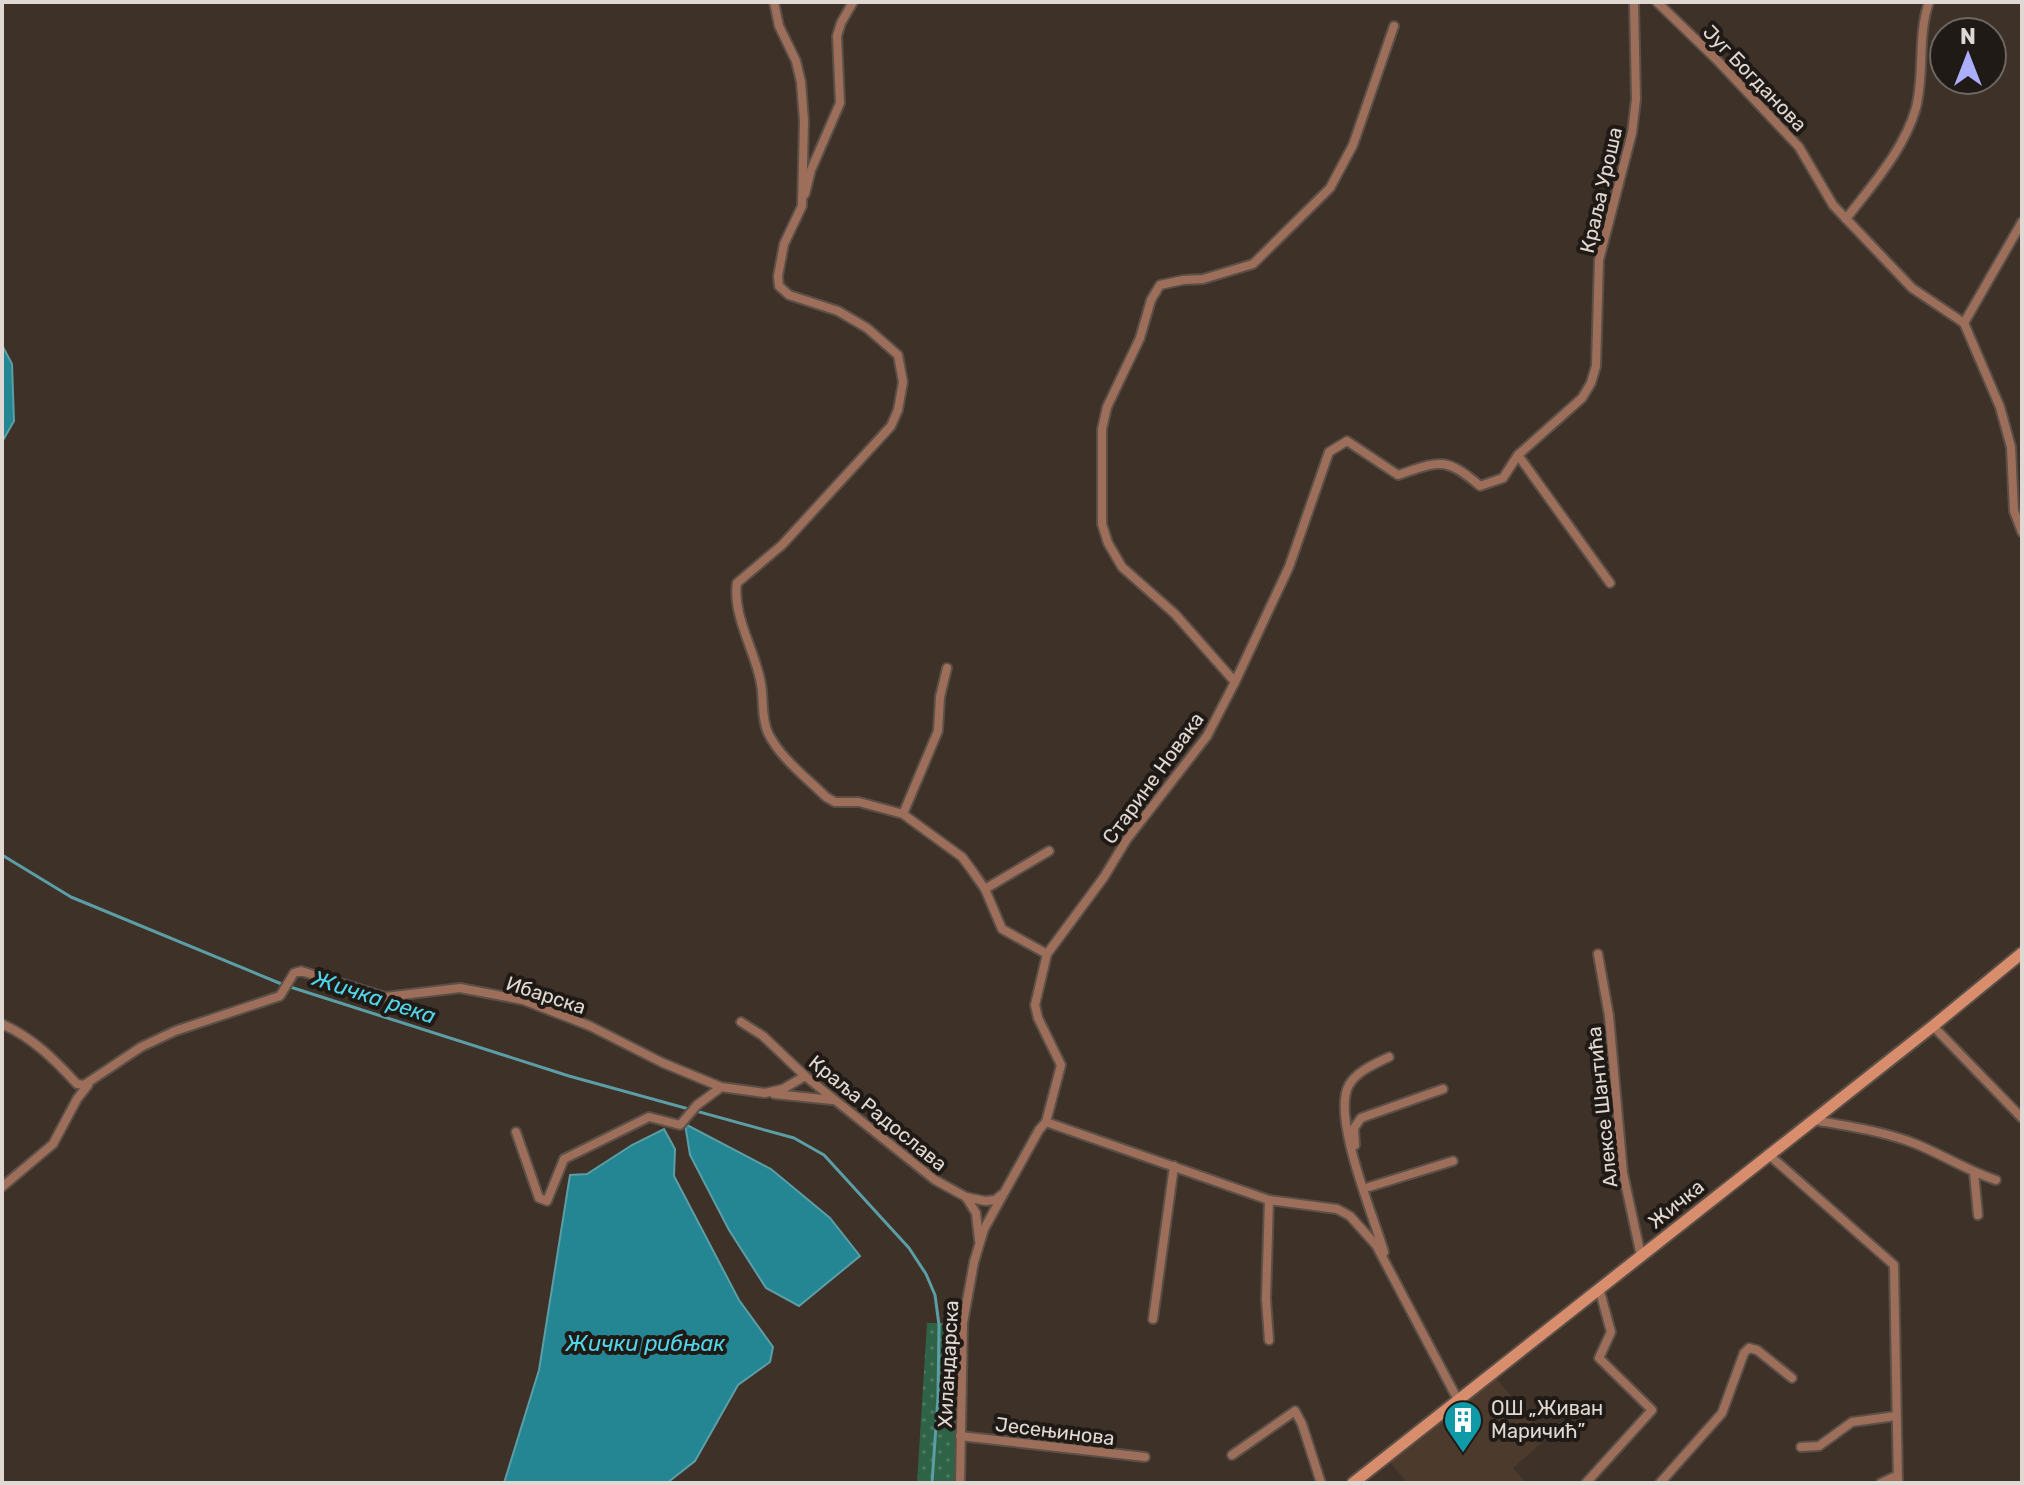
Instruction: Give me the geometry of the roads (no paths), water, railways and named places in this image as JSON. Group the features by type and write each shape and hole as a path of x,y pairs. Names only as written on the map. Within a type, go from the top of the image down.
{"main road":[{"name":"Жичка","path":"1353,1483 2022,953"}],"street":[{"path":"774,2 779,26 796,61 801,82 804,121 802,206"},
{"path":"853,2 837,36 840,103 811,170 802,206 784,244 779,286 789,295 838,311 867,328 898,355 903,382 898,410 891,426 782,545 737,583 737,604 761,685 763,717 768,732 790,763 835,802 859,802 903,814 962,857 985,889 1002,929 1047,954"},
{"name":"Краља Уроша","path":"1235,682 1289,567 1329,452 1347,441 1398,475 1436,462 1458,467 1480,486 1503,478 1518,455 1582,398 1591,383 1596,366 1599,260 1632,133 1636,99 1634,2"},
{"name":"Југ Богданова","path":"1657,2 1799,147 1833,205 1846,219 1912,288 1964,323"},
{"path":"1846,219 1897,150 1916,107 1921,23 1929,2"},
{"path":"1235,682 1175,614 1122,567 1108,543 1102,524 1102,429 1107,407 1140,338 1151,300 1160,285 1203,279 1248,267 1330,188 1353,145 1394,26"},
{"path":"2022,222 1964,323 2000,407 2011,447 2014,511 2022,532"},
{"path":"2011,447 2022,444"},
{"path":"1518,455 1610,583"},
{"path":"903,814 938,731 940,697 947,668"},
{"name":"Старине Новака","path":"1046,1122 1061,1065 1038,1018 1035,1005 1047,954 1104,877 1127,839 1207,736 1235,682"},
{"path":"985,889 1049,851"},
{"name":"Алексе Шантића","path":"1598,954 1609,1016 1623,1173 1641,1256"},
{"name":"Ибарска","path":"92,1082 111,1065 141,1047 208,1018 275,999 297,971 385,997 460,988 523,1000 590,1026 663,1063 721,1087 833,1100"},
{"name":"Краља Радослава","path":"741,1022 763,1036 833,1100 935,1180 966,1197"},
{"path":"2,1024 25,1035 43,1049 77,1084 92,1082"},
{"path":"1933,1026 2022,1118"},
{"path":"1389,1057 1351,1081 1345,1101 1345,1122 1354,1163 1389,1269"},
{"path":"765,1093 783,1089 805,1076"},
{"path":"2,1187 53,1144 77,1099 92,1082"},
{"path":"516,1132 539,1198 547,1201 562,1164 569,1156 582,1153 643,1119 655,1118 680,1125 697,1105 721,1087"},
{"path":"1375,1221 1378,1213 1353,1136 1357,1123 1361,1118 1443,1089"},
{"path":"1813,1120 1856,1127 1913,1143 1950,1158 1974,1173 1996,1180"},
{"path":"1046,1122 1269,1200 1337,1209 1350,1216 1376,1245 1458,1400"},
{"name":"Хиландарска","path":"960,1483 963,1323 979,1245 984,1229 1046,1122"},
{"path":"1768,1154 1894,1265 1897,1480 1881,1483"},
{"path":"1369,1187 1453,1161"},
{"path":"1153,1319 1174,1166"},
{"path":"1974,1173 1978,1215"},
{"path":"966,1197 995,1200 1005,1192"},
{"path":"966,1197 976,1213 979,1245"},
{"path":"1269,1200 1266,1299 1269,1340"},
{"path":"1586,1483 1652,1410 1599,1358 1611,1332 1599,1288"},
{"path":"1660,1483 1722,1413 1744,1353 1749,1348 1757,1350 1792,1378"},
{"path":"1232,1455 1295,1411 1321,1483"},
{"path":"1801,1447 1819,1446 1852,1422 1896,1416"},
{"name":"Јесењинова","path":"960,1436 1145,1457"}],"water":[{"path":"2,345 12,364 14,421 2,442"},
{"name":"Жички рибњак","path":"685,1124 771,1169 830,1218 860,1256 799,1306 766,1288 729,1230 690,1155"},
{"name":"Жички рибњак","path":"664,1129 675,1149 674,1176 739,1300 773,1347 770,1362 738,1385 695,1461 667,1483 504,1483 539,1370 570,1175 587,1174"}],"waterway":[{"name":"Жичка река","path":"2,855 71,897 284,985 569,1076 794,1138 824,1155 909,1248 935,1295 939,1325 938,1397 932,1483"}],"place":[{"name":"ОШ „Живан Маричић”","path":"1463,1454"}]}
